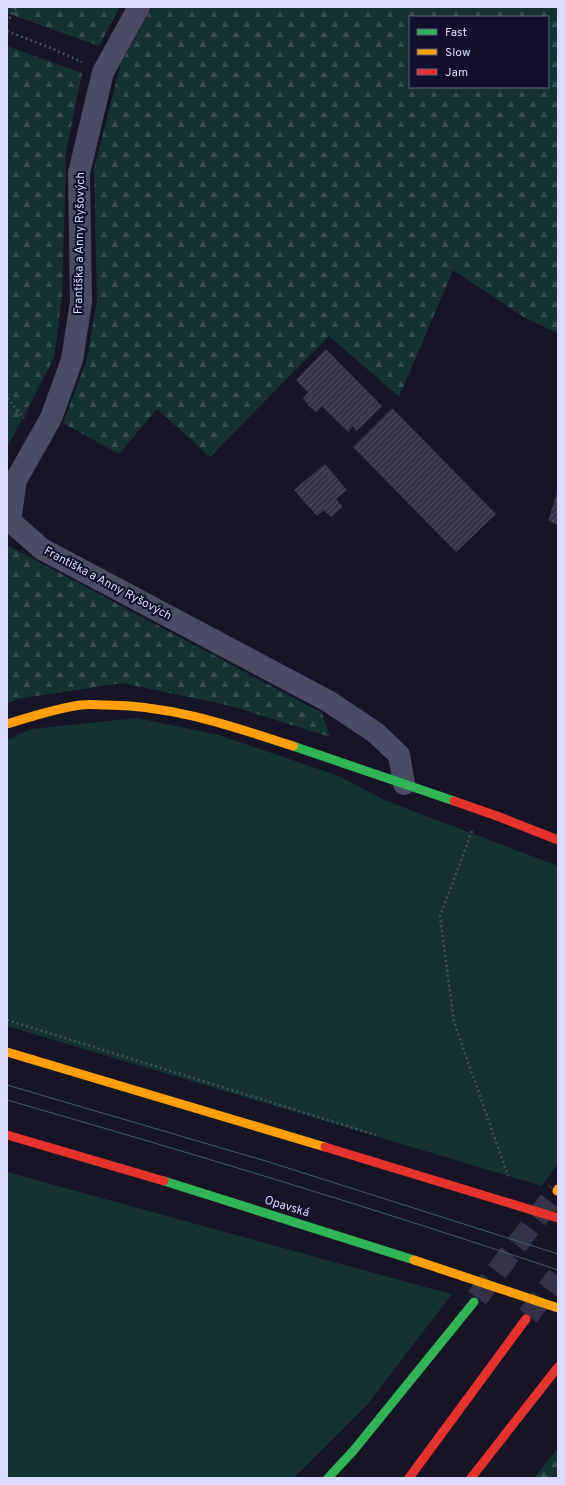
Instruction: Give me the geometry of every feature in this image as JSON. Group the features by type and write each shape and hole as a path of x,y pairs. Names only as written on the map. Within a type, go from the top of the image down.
{"main road":[{"path":"7,724 40,714 81,705 131,705 155,708 223,723 480,810 558,840"},
{"path":"7,1052 473,1191 558,1218"},
{"name":"Opavská","path":"7,1135 231,1201 444,1269 558,1308"},
{"path":"328,1478 354,1450 474,1302"},
{"path":"409,1478 526,1319"},
{"path":"471,1478 558,1367"}],"street":[{"name":"Františka a Anny Ryšových","path":"138,7 103,72 79,173 81,302 72,360 51,418 16,480 10,521 42,549 328,701 376,733 399,755 404,784"}],"path":[{"path":"7,23 16,7"},
{"path":"7,30 103,72"},
{"path":"7,393 8,399 40,438"},
{"path":"480,810 440,916 454,1022 508,1176 501,1174"},
{"path":"7,1020 379,1136"}],"green space":[{"path":"7,7 120,7 99,46 7,13"},
{"path":"152,7 558,7 558,333 527,319 453,270 399,397 329,336 210,457 157,409 119,454 63,423 87,359 97,300 94,169 121,63"},
{"path":"7,46 82,73 66,152 62,296 54,358 7,448"},
{"path":"7,545 322,713 330,737 231,706 122,683 17,699 7,704"},
{"path":"137,718 219,735 339,776 384,800 558,866 558,1163 542,1186 7,1026 7,740 31,729"},
{"path":"7,1172 452,1294 367,1405 294,1478 7,1478"},
{"path":"558,1448 558,1478 534,1478"}],"building":[{"path":"326,349 382,406 356,431 353,426 348,432 322,406 316,412 307,405 308,404 303,399 308,392 296,380"},
{"path":"392,408 496,514 456,552 353,447"},
{"path":"325,464 347,490 336,499 343,507 331,517 324,510 317,516 294,490"},
{"path":"558,490 558,525 548,521"}],"tunnel":[{"path":"477,1298 557,1191"},
{"path":"528,1316 558,1276"}],"tram line":[{"path":"7,1085 269,1162 558,1254"},
{"path":"7,1100 284,1182 558,1270"}],"traffic: fast":[{"path":"293,746 454,801"},
{"path":"164,1181 414,1260"},
{"path":"328,1478 354,1450 474,1302"}],"traffic: slow":[{"path":"7,724 53,710 72,706 130,706 201,718 293,746"},
{"path":"7,1052 325,1147"},
{"path":"414,1260 558,1308"}],"traffic: jam":[{"path":"454,801 558,840"},
{"path":"7,1135 164,1181"},
{"path":"325,1147 558,1218"},
{"path":"409,1478 526,1319"},
{"path":"471,1478 558,1367"}]}
